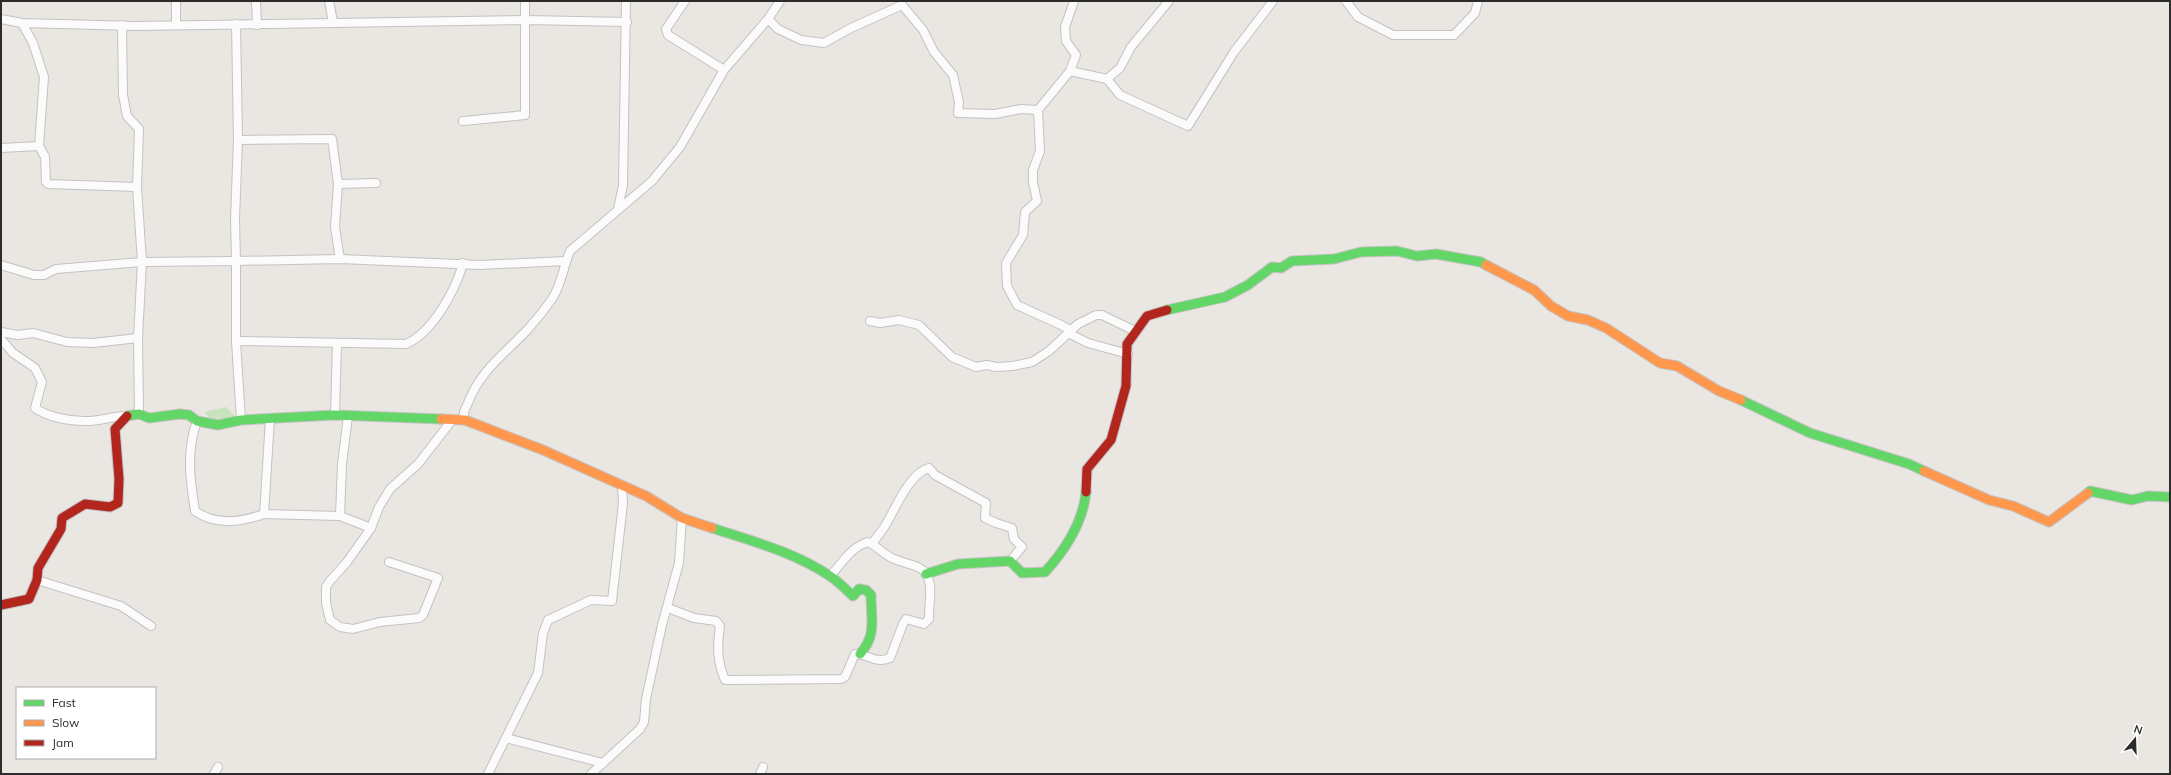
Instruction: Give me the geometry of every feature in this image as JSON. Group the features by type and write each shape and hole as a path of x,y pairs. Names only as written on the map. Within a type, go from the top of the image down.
{"street":[{"path":"176,1 176,24"},
{"path":"256,1 257,24"},
{"path":"329,1 332,22"},
{"path":"463,122 525,115 525,1"},
{"path":"618,210 623,185 625,120 624,85 627,22 626,1"},
{"path":"685,1 666,29 668,35 724,70"},
{"path":"465,420 464,412 473,389 484,372 529,328 552,299 560,286 570,251 652,181 680,147 724,70 768,19 780,1"},
{"path":"1074,1 1065,27 1066,41 1076,55 1070,71 1038,110 1040,151 1033,170 1033,182 1037,201 1025,212 1023,236 1006,262 1007,286 1017,305 1070,330 1072,335 1088,343 1128,354"},
{"path":"1107,79 1120,68 1131,46 1169,1"},
{"path":"1070,71 1107,79 1120,95 1188,126 1234,52 1274,1"},
{"path":"1346,1 1358,17 1394,35 1433,36 1454,35 1475,13 1478,1"},
{"path":"768,19 778,29 801,40 824,43 851,28 902,5 923,30 934,52 953,75 958,102 958,112 995,114 1020,110 1038,110"},
{"path":"1,19 22,23 122,25 332,22 385,24 526,20 627,22"},
{"path":"22,23 33,43 44,77 39,146 45,157 46,182 48,184 137,187"},
{"path":"236,24 238,140 235,219 236,341 241,420"},
{"path":"122,25 122,95 127,116 139,128 137,187 142,262 138,338 139,414"},
{"path":"238,140 332,140 338,184 335,227 340,260"},
{"path":"1,148 39,146"},
{"path":"338,184 376,183"},
{"path":"1010,561 1022,573 1045,572 1061,557 1071,539 1084,508 1088,488 1087,469 1111,440 1120,412 1126,386 1128,344 1135,331 1147,316 1182,305 1225,298 1248,285 1272,267 1281,268 1292,261 1334,259 1361,252 1397,251 1417,256 1436,254 1481,262 1534,290 1551,306 1568,316 1588,320 1606,328 1660,364 1677,366 1719,391 1765,410 1810,433 1909,464 1989,500 2013,506 2049,522 2090,491 2132,500 2148,496 2170,497"},
{"path":"1,266 34,275 44,275 56,269 142,262 340,260 463,263 480,265 566,261"},
{"path":"236,341 406,344 415,341 426,329 451,294 458,282 463,263"},
{"path":"870,321 880,323 899,320 919,326 952,357 976,367 987,365 996,367 1013,366 1032,362 1049,351 1070,330 1089,318 1102,315 1135,331"},
{"path":"1,332 18,336 33,333 73,342 93,343 138,338"},
{"path":"1,339 13,353 35,368 42,382 35,408 50,415 85,422 113,416 139,414 149,418 180,414 189,416 197,421 218,425 241,420 335,415 465,420 543,450 622,487 646,496 682,518 762,544 799,559 830,576 853,596 859,589 866,590 871,595 872,636 860,654"},
{"path":"335,415 337,343"},
{"path":"1,606 29,599 37,580 38,568 62,529 62,518 85,504 110,507 118,503 119,479 115,429 125,416"},
{"path":"340,516 342,464 348,416"},
{"path":"264,514 270,419"},
{"path":"389,562 438,578 427,609 423,615 418,618 380,622 353,629 340,627 330,620 326,603 326,587 347,562 370,528 378,507 390,489 418,464 453,419"},
{"path":"197,421 193,433 189,474 195,511 214,520 238,522 264,514 340,516 370,528"},
{"path":"872,544 885,526 898,499 922,470 929,468 935,475 986,503 985,518 996,524 1012,528 1014,538 1022,547 1010,561 1000,563 978,562 942,566 926,574"},
{"path":"488,774 538,673 543,632 548,620 591,600 610,602 612,600 623,502 622,487"},
{"path":"590,774 640,729 644,722 646,700 662,624 668,608 679,563 682,518"},
{"path":"668,608 694,618 716,621 720,626 717,645 718,664 725,680 841,679 845,677 855,654 860,654 874,660 890,658 906,619 924,624 928,619 930,591 926,574 919,568 888,556 868,542 855,548 847,554 830,576"},
{"path":"37,580 121,606 151,626"},
{"path":"34,590 58,586"},
{"path":"506,738 603,763"}],"green space":[{"path":"226,407 234,415 229,421 213,422 205,413 207,411"}],"traffic: fast":[{"path":"1167,310 1225,297 1248,285 1272,267 1281,268 1292,261 1334,259 1361,252 1397,251 1417,256 1436,254 1481,262 1486,265"},
{"path":"1741,400 1810,433 1909,464 1924,471"},
{"path":"127,416 139,414 149,418 180,414 189,415 197,421 218,425 241,420 335,415 441,419"},
{"path":"2088,493 2090,491 2132,500 2148,496 2170,497"},
{"path":"926,574 958,564 1010,561 1022,573 1045,572 1060,554 1072,535 1081,514 1086,492"},
{"path":"712,528 772,548 802,560 833,578 853,596 859,589 866,590 871,595 872,626 869,640 860,654"}],"traffic: slow":[{"path":"1486,265 1534,290 1551,306 1568,316 1588,320 1606,328 1660,363 1677,366 1719,391 1741,400"},
{"path":"441,419 465,420 543,450 646,496 682,518 712,528"},
{"path":"1924,471 1989,500 2013,506 2049,522 2088,493"}],"traffic: jam":[{"path":"1086,492 1087,469 1111,440 1126,386 1127,344 1147,316 1167,310"},
{"path":"1,605 29,599 37,580 38,568 61,529 62,518 85,504 110,507 118,503 119,479 115,429 127,416"}]}
